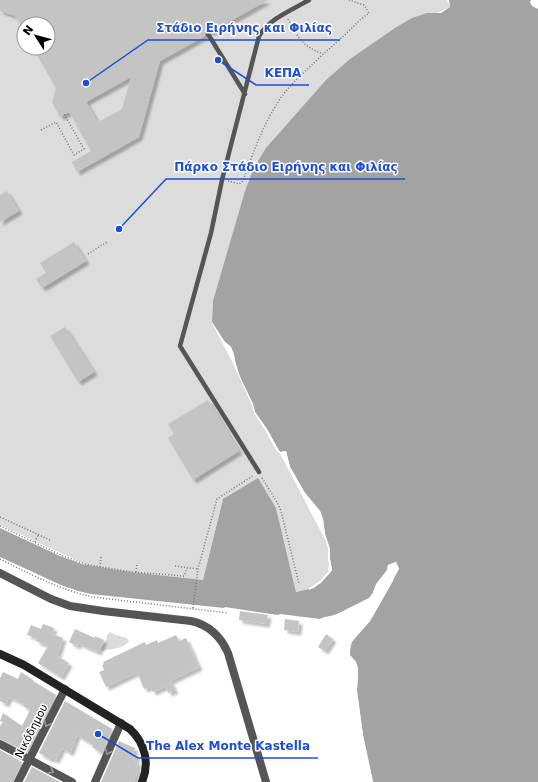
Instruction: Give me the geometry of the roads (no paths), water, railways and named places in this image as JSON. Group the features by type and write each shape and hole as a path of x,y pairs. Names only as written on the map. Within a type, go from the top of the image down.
{"main road":[{"path":"0,654 24,665 121,723 135,733 144,749 146,765 142,782"}],"street":[{"path":"0,573 51,599 70,606 103,611 192,620 203,625 214,633 223,643 228,653 266,782"},
{"name":"Νικόδημου","path":"18,782 65,689"},
{"path":"95,782 121,723"},
{"path":"0,744 72,782"}],"lane":[{"path":"259,472 180,346 211,233 222,180 259,36 271,22 309,0"},
{"path":"208,34 245,94"}],"place":[{"name":"ΚΕΠΑ","path":"218,60"},
{"name":"Στάδιο Ειρήνης και Φιλίας","path":"86,83"},
{"name":"Πάρκο Στάδιο Ειρήνης και Φιλίας","path":"119,229"},
{"name":"The Alex Monte Kastella","path":"98,734"}]}
